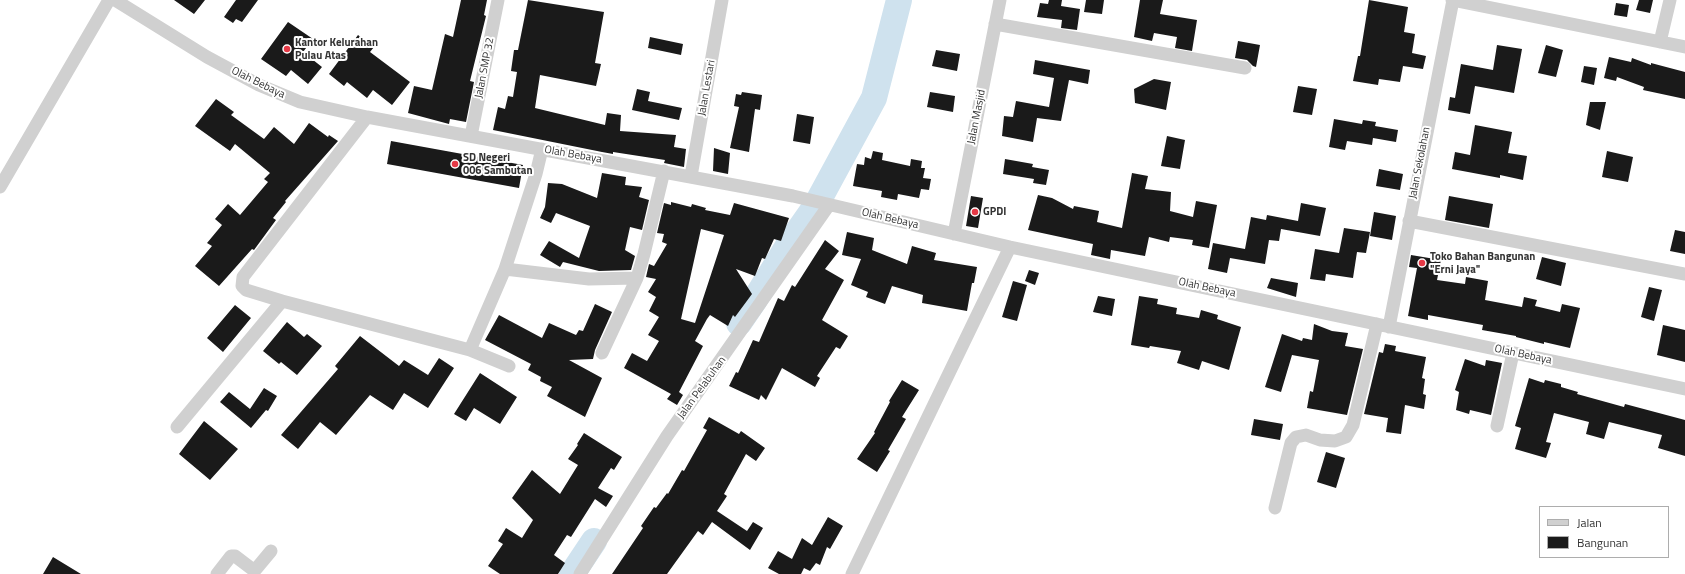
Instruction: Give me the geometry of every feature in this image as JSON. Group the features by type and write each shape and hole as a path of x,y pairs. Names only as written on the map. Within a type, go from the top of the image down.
{"street":[{"path":"0,187 109,0"},
{"name":"Olah Bebaya","path":"115,0 207,57 273,92 300,102 367,117 793,196 1010,247 1685,390"},
{"name":"Jalan SMP 32","path":"471,136 498,0"},
{"name":"Jalan Lestari","path":"691,176 722,0"},
{"name":"Jalan Masjid","path":"954,234 1000,0"},
{"path":"1453,0 1685,47"},
{"name":"Jalan Sekolahan","path":"1275,508 1291,443 1296,437 1306,435 1320,440 1335,442 1346,437 1354,425 1383,325 1409,221 1453,0"},
{"path":"1660,42 1670,0"},
{"path":"995,24 1245,68"},
{"path":"367,117 243,277 242,286 246,290 282,301 470,350 509,366"},
{"path":"470,350 505,269 542,149"},
{"path":"602,353 637,278 664,171"},
{"name":"Jalan Pelabuhan","path":"580,574 667,436 825,204"},
{"path":"1409,221 1685,274"},
{"path":"852,574 1010,247"},
{"path":"505,269 589,279 637,278"},
{"path":"177,426 282,301"},
{"path":"1497,426 1513,353"},
{"path":"217,574 231,556 236,556 252,569 256,569 271,551"}],"building":[{"path":"174,0 205,0 194,14"},
{"path":"236,0 258,0 242,22 236,19 233,23 224,17"},
{"path":"461,0 487,0 484,15 486,16 470,81 474,82 466,122 450,119 449,124 408,113 414,86 432,90 445,34 453,37"},
{"path":"528,0 604,12 595,63 601,64 596,86 540,75 535,108 605,125 607,113 621,115 620,131 676,135 674,147 686,149 684,167 664,163 665,160 613,152 613,154 493,130 498,107 505,109 508,96 513,97 517,72 511,71 514,50 518,50"},
{"path":"1049,0 1062,0 1061,6 1080,9 1077,30 1061,28 1062,20 1037,17 1040,3 1048,4"},
{"path":"1086,0 1104,0 1102,14 1084,12"},
{"path":"1140,0 1163,0 1160,14 1197,20 1192,51 1175,48 1177,37 1154,33 1152,41 1134,37"},
{"path":"1369,0 1408,7 1404,32 1415,34 1412,53 1426,56 1423,69 1403,66 1400,82 1379,79 1378,85 1353,81 1358,56 1360,56"},
{"path":"1639,0 1653,0 1650,13 1636,10"},
{"path":"1616,3 1629,5 1627,17 1614,15"},
{"name":"Kantor Kelurahan Pulau Atas","path":"288,22 313,39 303,52 322,67 308,84 291,70 286,76 261,59"},
{"path":"358,35 374,47 370,52 410,82 392,105 373,90 367,98 347,82 344,86 329,74"},
{"path":"650,37 683,44 681,55 648,48"},
{"path":"1238,41 1260,45 1256,67 1247,60 1235,58"},
{"path":"1497,45 1522,49 1514,93 1475,86 1470,114 1448,110 1450,97 1455,98 1461,64 1493,70"},
{"path":"1546,45 1563,50 1556,77 1538,73"},
{"path":"936,50 960,54 957,71 932,66"},
{"path":"1609,57 1631,62 1632,58 1651,65 1651,63 1685,72 1685,99 1643,90 1644,87 1617,77 1616,81 1604,78"},
{"path":"1035,60 1090,70 1088,84 1069,80 1061,121 1037,118 1033,142 1002,136 1004,116 1013,117 1016,101 1049,107 1054,78 1033,74"},
{"path":"1584,66 1597,68 1594,85 1581,82"},
{"path":"1154,79 1171,82 1166,110 1135,103 1134,89"},
{"path":"1298,86 1317,89 1312,115 1293,112"},
{"path":"637,89 650,92 648,101 682,108 679,120 632,110"},
{"path":"742,92 762,95 760,110 755,109 749,152 730,148 739,107 734,106 736,94 741,95"},
{"path":"930,92 955,96 953,112 927,107"},
{"path":"216,99 234,112 231,115 264,139 274,127 294,144 309,123 328,137 329,135 338,141 285,201 286,202 273,218 276,220 254,250 252,249 219,286 195,266 212,246 207,243 222,225 215,219 228,204 240,215 268,182 264,179 270,173 235,144 230,151 195,126"},
{"path":"1590,102 1606,102 1600,130 1586,125"},
{"path":"797,114 814,117 810,144 793,141"},
{"path":"1334,119 1362,124 1363,120 1376,122 1375,126 1398,130 1396,142 1373,138 1372,145 1347,141 1345,150 1329,147"},
{"path":"1475,125 1512,132 1508,153 1527,156 1523,180 1500,175 1500,178 1452,169 1455,152 1470,155"},
{"path":"1167,136 1185,140 1180,169 1161,166"},
{"name":"SD Negeri 006 Sambutan","path":"391,141 523,165 519,188 387,164"},
{"path":"714,148 730,153 728,174 713,171"},
{"path":"873,151 883,153 882,160 910,166 911,159 922,161 921,168 925,168 923,178 931,179 929,190 921,189 919,198 898,194 897,200 881,197 882,191 853,186 857,164 864,165 865,157 871,159"},
{"path":"1607,151 1633,157 1628,182 1602,177"},
{"path":"1005,159 1033,164 1032,167 1049,170 1046,185 1033,183 1034,179 1003,174"},
{"path":"1379,169 1403,174 1400,190 1376,186"},
{"path":"602,173 626,177 625,185 642,187 639,197 649,200 642,230 630,227 625,250 635,256 631,270 599,271 563,262 560,267 540,255 549,241 579,258 590,226 556,213 551,223 540,218 545,207 548,183 562,184 597,198"},
{"path":"1132,173 1148,176 1145,189 1171,192 1170,211 1193,217 1196,201 1217,205 1209,248 1192,245 1193,240 1170,237 1169,242 1149,237 1145,256 1111,250 1110,259 1091,255 1093,244 1028,230 1038,195 1052,198 1073,209 1074,206 1099,211 1097,222 1122,228"},
{"name":"GPDI","path":"971,196 983,198 978,228 966,226"},
{"path":"1449,196 1493,204 1489,228 1445,220"},
{"path":"671,202 691,207 692,204 706,208 705,210 730,215 734,203 789,218 781,241 774,239 765,259 762,258 755,276 736,269 752,294 735,317 733,315 728,326 710,315 707,319 695,341 703,346 679,392 683,395 677,405 667,399 671,394 624,368 632,353 647,361 659,341 648,335 659,317 649,311 656,297 648,292 656,279 646,277 649,264 654,266 667,244 662,242 664,234 657,233 664,203 671,205","holes":["701,229 724,235 695,323 681,319"]},
{"path":"1301,203 1326,208 1320,236 1281,229 1279,241 1269,240 1265,264 1230,258 1227,273 1208,269 1213,243 1245,249 1251,217 1266,220 1267,215 1298,221"},
{"path":"1374,212 1396,216 1392,240 1370,236"},
{"path":"1344,228 1370,232 1366,253 1357,252 1353,278 1326,274 1325,281 1310,279 1315,249 1339,253"},
{"path":"1675,230 1685,232 1685,254 1670,251"},
{"path":"847,232 874,238 872,250 907,264 912,246 936,253 934,260 977,267 974,283 972,283 967,311 922,303 923,295 892,286 885,304 866,297 868,292 851,285 861,259 842,255"},
{"path":"825,240 839,251 825,269 844,280 822,320 848,336 840,349 836,347 817,376 820,378 815,387 782,368 766,400 761,395 759,400 729,386 736,372 738,373 753,340 759,342 778,298 784,301 792,285 795,287"},
{"path":"1411,255 1441,260 1437,280 1465,284 1466,277 1488,281 1485,300 1522,307 1524,297 1537,300 1535,306 1560,312 1562,304 1580,308 1570,348 1544,342 1544,344 1516,336 1482,330 1483,325 1428,315 1428,320 1408,316 1417,268 1409,267"},
{"path":"1542,257 1566,263 1561,286 1536,279"},
{"path":"1029,270 1039,273 1035,285 1025,281"},
{"path":"1271,278 1298,283 1296,297 1267,288"},
{"path":"1013,281 1027,285 1017,321 1002,317"},
{"path":"1649,287 1662,290 1654,321 1641,317"},
{"path":"1098,296 1115,299 1112,316 1093,312"},
{"path":"1139,296 1158,299 1157,304 1177,308 1176,314 1199,318 1201,310 1218,315 1217,319 1241,327 1229,370 1202,361 1199,370 1177,363 1181,351 1150,346 1149,348 1131,345"},
{"path":"595,304 612,312 595,350 593,359 569,360 602,378 585,417 547,396 552,387 540,381 541,377 528,370 531,364 485,340 499,315 542,338 549,323 576,335 579,330 583,331"},
{"path":"235,305 251,318 223,352 207,338"},
{"path":"287,322 304,337 307,334 322,346 297,375 281,362 279,364 263,351"},
{"path":"1314,324 1332,331 1348,333 1345,346 1363,349 1347,415 1307,408 1310,391 1313,392 1319,360 1292,355 1281,392 1265,387 1282,334 1302,341 1303,338 1312,340"},
{"path":"1663,325 1685,330 1685,362 1657,355"},
{"path":"360,336 399,366 404,360 428,375 439,358 454,368 428,408 404,393 393,410 370,395 336,435 320,422 298,449 281,435 338,369 335,366"},
{"path":"1385,344 1396,346 1395,351 1426,357 1422,378 1425,379 1423,394 1426,395 1424,409 1405,405 1401,434 1386,432 1388,418 1364,414 1379,352 1383,353"},
{"path":"1465,359 1485,366 1486,360 1502,363 1491,415 1470,410 1469,414 1456,410 1459,392 1455,390"},
{"path":"480,373 517,397 500,424 474,408 466,421 454,414"},
{"path":"1529,378 1544,383 1545,380 1561,384 1561,387 1578,392 1577,394 1624,407 1625,404 1685,420 1685,456 1658,448 1662,435 1609,422 1604,439 1586,434 1589,422 1554,413 1546,442 1551,443 1546,458 1515,449 1521,428 1515,426"},
{"path":"902,380 919,390 902,417 906,419 888,450 890,451 877,472 857,459 875,433 874,432 890,402 889,401"},
{"path":"264,388 277,396 268,411 266,410 251,428 220,402 229,392 250,409"},
{"path":"709,417 739,434 741,431 765,448 756,461 746,454 724,494 727,496 717,511 747,531 753,522 763,528 750,550 712,522 703,535 698,531 667,574 612,574 643,528 641,526 654,507 656,508 667,493 668,494 682,470 684,471 707,430 703,428"},
{"path":"1254,419 1283,424 1280,440 1251,435"},
{"path":"204,421 238,449 210,480 179,454"},
{"path":"584,433 622,457 614,470 611,468 598,488 613,496 606,507 595,499 571,537 567,535 554,555 565,563 558,574 500,574 488,566 503,544 498,541 506,528 522,538 533,520 512,498 532,470 560,494 578,465 568,459"},
{"path":"1326,452 1345,458 1336,488 1317,482"},
{"path":"828,517 843,526 830,549 827,547 820,565 816,563 810,571 804,568 801,574 779,574 768,568 778,551 792,559 802,538 812,545"},
{"path":"53,557 81,574 43,574"}],"waterway":[{"path":"739,323 789,244 815,207 874,98 899,0"},
{"path":"572,574 594,541"}],"place":[{"name":"Kantor Kelurahan Pulau Atas","path":"287,49"},
{"name":"SD Negeri 006 Sambutan","path":"455,164"},
{"name":"GPDI","path":"975,212"},
{"name":"Toko Bahan Bangunan \"Erni Jaya\"","path":"1422,263"}]}
